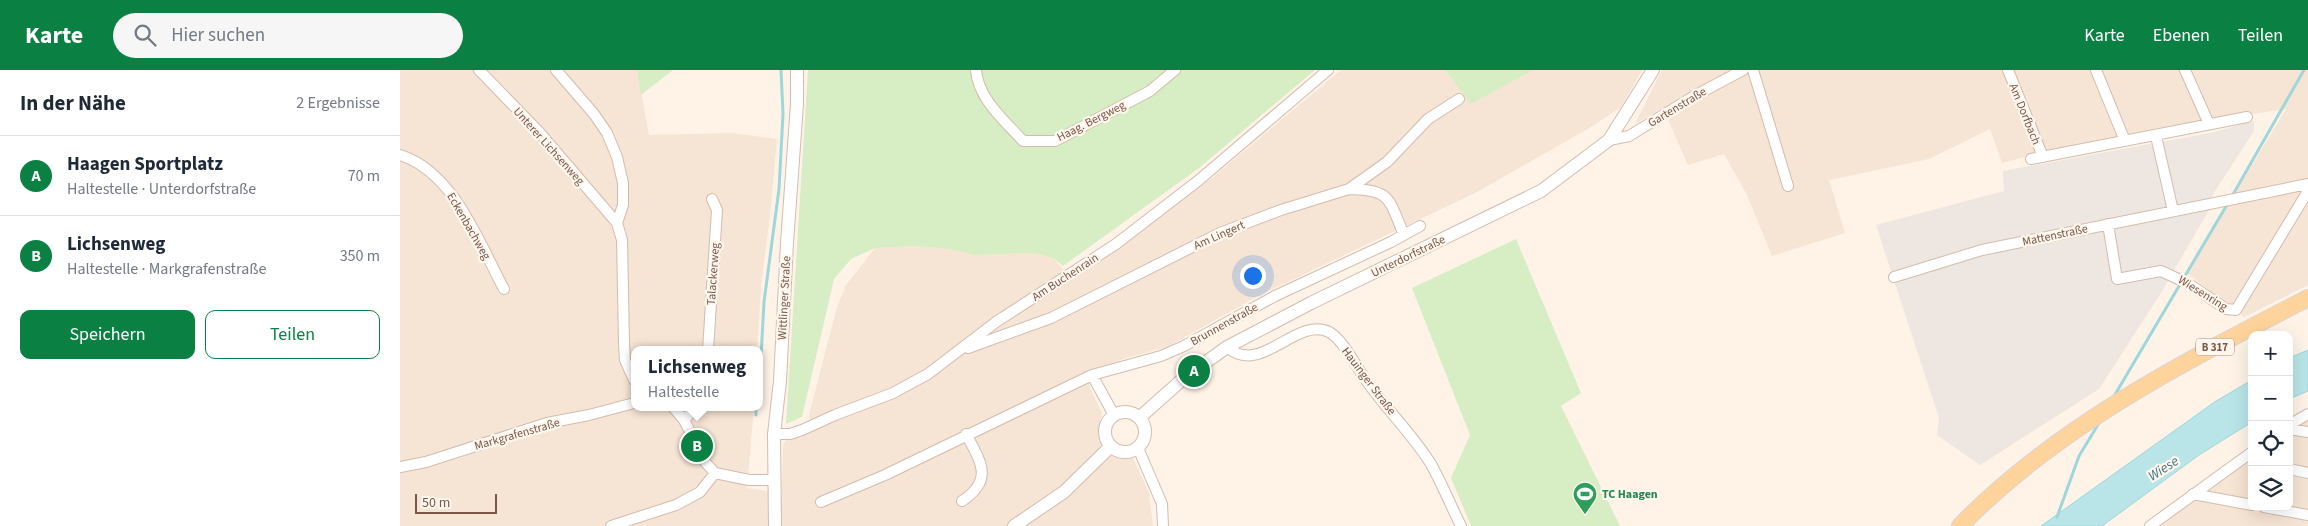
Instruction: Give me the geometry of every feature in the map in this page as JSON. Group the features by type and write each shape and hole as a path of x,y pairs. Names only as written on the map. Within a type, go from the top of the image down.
{"main road":[{"name":"B 317","path":"1960,526 2001,488 2050,448 2170,372 2308,298"}],"street":[{"name":"Unterer Lichsenweg","path":"479,70 540,134 617,223"},
{"path":"556,70 594,114 607,133 618,157 623,190 622,205 617,223 622,240 625,360 631,373"},
{"name":"Wittlinger Straße","path":"775,526 774,434 780,382 797,104 797,70"},
{"name":"Haag. Bergweg","path":"976,70 977,81 994,110 1024,141 1055,141 1150,90 1175,70"},
{"name":"Am Buchenrain","path":"774,434 790,434 802,430 834,415 892,393 928,374 963,350 996,322 1116,244 1199,180 1328,70"},
{"name":"Unterdorfstraße","path":"1140,418 1184,378 1227,347 1311,303 1516,205 1566,174 1609,140 1653,70"},
{"name":"Gartenstraße","path":"1609,140 1629,136 1696,94 1743,70"},
{"path":"1753,70 1788,186"},
{"name":"Am Dorfbach","path":"2008,70 2043,157"},
{"path":"2096,70 2125,141"},
{"path":"2185,70 2209,124"},
{"name":"Am Lingert","path":"963,350 1050,318 1220,233 1281,210 1349,189 1387,162 1428,119 1459,99"},
{"name":"Am Dorfbach","path":"2031,159 2247,117"},
{"path":"2156,136 2172,211"},
{"name":"Eckenbachweg","path":"400,154 423,165 439,178 458,203 504,289"},
{"name":"Mattenstraße","path":"1894,278 1982,250 2308,184"},
{"path":"1349,189 1373,190 1386,196 1404,235"},
{"name":"Wiesenring","path":"2108,224 2117,279 2161,271 2178,277 2226,309 2236,310 2308,191"},
{"name":"Talackerweg","path":"708,346 717,210 712,199"},
{"name":"Unterdorfstraße","path":"1404,235 1420,226"},
{"name":"Brunnenstraße","path":"821,502 885,475 966,434 1092,375 1161,356 1184,346 1275,296 1404,235"},
{"name":"Hauinger Straße","path":"1227,347 1236,355 1249,356 1305,332 1318,330 1329,332 1339,340 1369,384 1431,464 1460,526"},
{"path":"1092,375 1114,416"},
{"name":"Markgrafenstraße","path":"400,467 426,462 547,423 590,416 631,404"},
{"path":"676,411 684,420 706,463 715,473 749,480 773,480"},
{"path":"684,420 692,411"},
{"path":"1123,412 1132,413 1140,418 1145,433 1143,441 1138,448 1129,452 1119,451 1111,446 1106,430 1108,422 1114,416 1123,412"},
{"path":"2293,424 2308,414"},
{"path":"2293,428 2308,432"},
{"path":"962,501 976,492 982,478 979,460 966,434"},
{"path":"1014,526 1064,492 1111,446"},
{"path":"1138,448 1162,504 1163,526"},
{"path":"2150,526 2248,455"},
{"path":"2240,460 2248,461"},
{"path":"2293,470 2308,473"},
{"path":"611,526 684,501 700,492 715,473"},
{"path":"2193,494 2248,504"},
{"path":"2286,511 2308,515"}],"shaded area":[{"path":"400,70 637,70 649,135 732,133 777,139 761,285 757,346 631,346 631,411 754,411 747,488 782,493 783,445 787,439 811,430 809,415 837,307 846,285 875,248 913,246 948,249 975,255 1034,253 1053,258 1073,280 1212,178 1341,70 1445,70 1471,103 1533,70 1642,70 1621,107 1591,127 1477,192 1258,296 1167,347 1126,358 1087,372 1090,388 1102,413 1099,426 1099,440 1114,456 1133,458 1149,493 1153,526 400,526"},
{"path":"1662,70 2308,70 2308,285 2244,317 2187,273 2286,109 2159,128 2055,149 2002,163 1990,129 1929,159 1829,180 1845,233 1772,256 1747,195 1724,154 1688,165 1663,108 1635,124"},
{"path":"2254,121 2254,131 2213,194 2209,210 2161,293 2099,389 1980,465 1937,435 1939,418 1876,225 2004,191 2003,171 2210,133"},
{"path":"2308,420 2308,526 2154,526 2248,458 2248,511 2293,511 2293,429"}],"green space":[{"path":"637,70 673,70 641,95"},
{"path":"808,70 1315,70 1199,168 1063,266 1053,258 1034,253 975,255 948,249 913,246 875,248 851,259 834,279 802,417 786,424"},
{"path":"1445,70 1533,70 1471,104"},
{"path":"1516,239 1581,393 1561,406 1620,526 1471,526 1451,478 1470,435 1412,288"}],"water":[{"path":"2308,350 2308,391 2293,397 2293,376 2293,356"},
{"name":"Wiese","path":"2248,382 2248,424 2199,455 2102,526 2041,526 2216,401"}],"waterway":[{"path":"762,346 764,302 779,189 783,114 781,70"},
{"path":"2231,198 2304,70"},
{"path":"2113,398 2228,203"},
{"path":"2057,517 2079,456 2099,423"}],"place":[{"name":"Haagen Sportplatz","path":"1194,371"},
{"name":"Lichsenweg","path":"697,446"},
{"name":"TC Haagen","path":"1585,515"}]}
